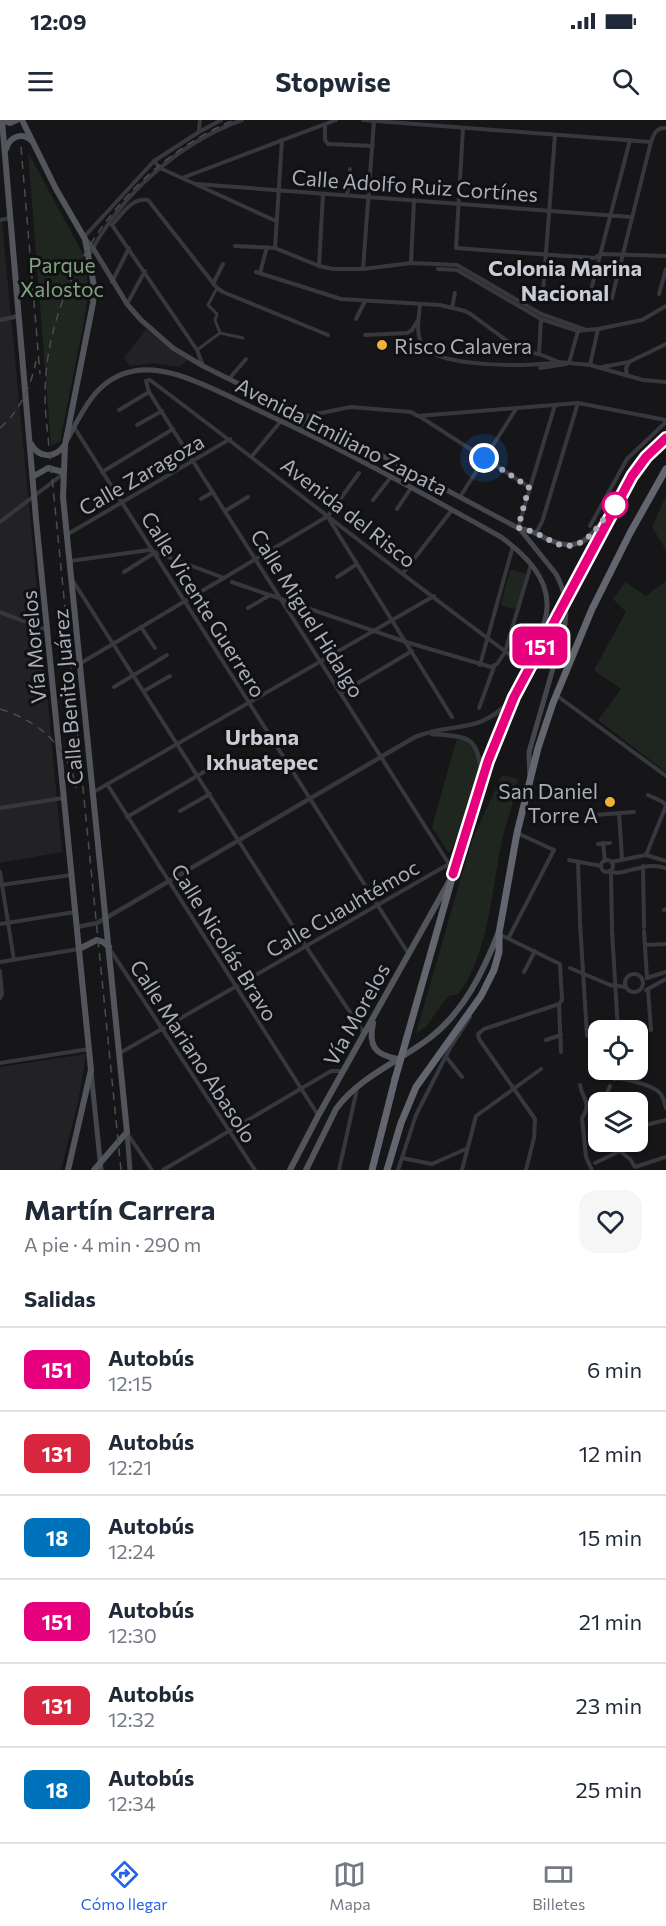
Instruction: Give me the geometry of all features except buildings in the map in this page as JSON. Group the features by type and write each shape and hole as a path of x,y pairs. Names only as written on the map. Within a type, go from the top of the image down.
{"highway":[{"path":"372,1170 395,1079 453,874 452,864 495,740 528,668 621,495 640,465 666,438"},
{"path":"387,1170 401,1123 416,1087 475,1005 494,970 499,952 499,933 517,833 544,729 592,609 630,533 666,469"}],"main road":[{"path":"3,120 10,123 17,120"},
{"name":"Vía Morelos","path":"3,120 4,156 10,197 63,798 101,1170"},
{"path":"22,120 56,189 84,238 94,286 72,426 65,445 63,473 48,468 34,476"},
{"path":"4,156 8,142 16,136 28,137 34,144"},
{"name":"Avenida Emiliano Zapata","path":"84,238 93,248 127,304 159,338 202,366 306,417 518,528"},
{"name":"Avenida Emiliano Zapata","path":"72,426 97,390 121,375 146,369 197,382 299,429 501,537 532,564 544,585 547,596 546,618 536,654"},
{"path":"31,444 37,452 46,456 59,452 65,445"},
{"name":"Calle Benito Juárez","path":"63,473 67,535 130,1170"},
{"path":"518,528 536,533 558,544 572,546 580,544 594,532 621,495"},
{"path":"518,528 556,574 566,604 564,630 529,752 530,782"},
{"name":"Vía Morelos","path":"290,1170 453,874"},
{"name":"Vía Morelos","path":"306,1170 336,1109 357,1086 432,1036 455,1014 475,985 499,933"},
{"path":"79,949 97,940 109,948"},
{"path":"375,1014 371,1042 380,1053 398,1059"},
{"path":"68,1170 91,1070"},
{"path":"94,1170 127,1132"}],"street":[{"path":"199,132 200,120"},
{"path":"84,238 154,162 221,120"},
{"path":"88,256 137,189 160,168 209,135 242,120"},
{"path":"182,178 336,120"},
{"path":"363,120 651,142"},
{"path":"363,269 374,121"},
{"path":"325,124 325,140 328,144 372,146"},
{"path":"463,128 456,248 594,258 602,254 666,256"},
{"path":"612,298 651,142 656,131 666,128"},
{"path":"543,292 555,134"},
{"path":"275,248 282,140"},
{"path":"590,294 630,140"},
{"path":"154,162 160,168 276,221"},
{"path":"347,195 350,169"},
{"name":"Calle Adolfo Ruiz Cortínes","path":"196,184 631,217"},
{"path":"319,266 323,194"},
{"path":"0,198 10,197"},
{"path":"110,224 132,202 140,199 148,200 215,286 223,292 328,335"},
{"path":"411,263 414,200"},
{"path":"0,220 11,218"},
{"path":"110,224 129,248 197,350 202,366"},
{"path":"235,246 275,248 333,270 411,263 457,265 541,314 586,330"},
{"path":"267,247 258,272 342,299 452,308 472,315 516,348 559,362"},
{"path":"112,282 129,248"},
{"path":"220,333 215,320 217,314 208,305 223,264"},
{"path":"438,269 457,270 541,319 578,331 642,320 666,306"},
{"path":"659,294 666,269"},
{"path":"127,304 145,272"},
{"path":"452,308 455,293"},
{"path":"356,319 365,301"},
{"path":"420,305 419,337 425,348 443,356 469,363 527,366 559,362 590,365 643,380 666,382"},
{"path":"0,320 19,316"},
{"path":"539,354 541,319"},
{"path":"365,335 407,333 412,330 418,320"},
{"path":"590,365 598,329"},
{"path":"569,363 578,331"},
{"path":"197,350 220,333 243,338"},
{"path":"600,368 629,362 666,344"},
{"path":"655,350 666,348"},
{"path":"228,379 246,359"},
{"path":"627,376 626,368 629,362"},
{"path":"502,367 540,368 569,363"},
{"name":"Avenida del Risco","path":"149,392 146,382 150,380 528,668"},
{"path":"118,410 149,392"},
{"name":"Calle Miguel Hidalgo","path":"149,392 321,660 380,757 452,864"},
{"path":"418,416 578,403 666,421"},
{"path":"536,533 542,522 578,403"},
{"path":"518,528 555,405"},
{"path":"252,456 281,421 351,407 411,412 529,487"},
{"path":"460,497 516,408"},
{"path":"137,426 162,411"},
{"path":"299,429 306,417"},
{"path":"590,526 627,459 666,421"},
{"name":"Calle Vicente Guerrero","path":"72,426 379,905 408,954"},
{"path":"102,472 173,429"},
{"name":"Calle Zaragoza","path":"67,535 230,439"},
{"path":"0,522 63,473"},
{"path":"81,663 328,516 359,473"},
{"path":"373,500 391,477"},
{"path":"397,509 411,488"},
{"path":"201,499 213,492"},
{"path":"225,511 248,497"},
{"path":"403,573 452,510"},
{"path":"328,516 452,717"},
{"path":"480,666 513,546"},
{"path":"70,561 144,550 225,579"},
{"path":"124,572 154,553"},
{"path":"337,577 357,564"},
{"path":"479,708 494,667 505,652 532,564"},
{"path":"72,580 305,945 364,1033"},
{"path":"232,582 406,642 480,666 494,667"},
{"path":"248,608 271,594"},
{"path":"92,793 434,596"},
{"path":"0,612 49,630"},
{"path":"141,627 155,648"},
{"path":"341,693 412,651"},
{"path":"114,687 167,655"},
{"path":"144,691 170,676"},
{"path":"556,695 666,776"},
{"path":"77,927 106,918 415,737 482,723 496,715 514,697"},
{"path":"426,734 454,735 472,742 478,753 482,777"},
{"path":"127,817 231,756"},
{"name":"Calle Nicolás Bravo","path":"107,784 318,1116"},
{"path":"180,811 210,794"},
{"path":"648,795 663,802 666,806 649,856 651,866"},
{"path":"0,808 63,798"},
{"path":"595,815 634,812"},
{"path":"620,813 622,858"},
{"path":"509,938 554,850 517,833"},
{"path":"601,866 604,861 603,843"},
{"path":"598,844 610,843"},
{"path":"604,861 649,856 666,861"},
{"path":"569,860 601,866 604,871 610,872 624,872 643,866 666,868"},
{"path":"578,862 587,1036"},
{"path":"611,862 617,1020"},
{"name":"Calle Cuauhtémoc","path":"119,1054 305,945 452,864"},
{"path":"643,866 647,978"},
{"path":"0,872 14,960"},
{"path":"1,885 72,875"},
{"path":"0,924 75,912"},
{"path":"499,933 560,964 561,1052"},
{"path":"645,945 666,944"},
{"name":"Calle Mariano Abasolo","path":"109,948 255,1170"},
{"path":"0,962 79,949"},
{"path":"524,972 535,951"},
{"path":"570,968 615,987 626,987 633,992 648,989 666,979"},
{"path":"0,971 2,994 0,998"},
{"path":"626,987 625,981 628,977 636,975 647,978 666,972"},
{"path":"639,990 642,984 641,978"},
{"path":"648,989 651,1030"},
{"path":"526,1170 534,1138 535,1122 479,1039 478,1034 484,1029 559,1004"},
{"path":"398,1170 416,1114 475,1005"},
{"path":"546,1040 561,1035"},
{"path":"0,1063 90,1049"},
{"path":"447,1058 462,1077"},
{"path":"462,1170 476,1116 541,1069"},
{"path":"163,1170 300,1088 331,1071 343,1071"},
{"path":"629,1080 657,1091 666,1108"},
{"path":"580,1085 587,1103 587,1111 582,1118 586,1157 592,1170"},
{"path":"339,1170 357,1086"},
{"path":"607,1092 610,1086"},
{"path":"648,1124 666,1120"},
{"path":"127,1132 152,1170"},
{"path":"402,1158 432,1164 468,1148"},
{"path":"595,1163 620,1152 630,1159 635,1167 666,1157"}],"shaded area":[{"path":"0,222 2,222 62,852 0,863"},
{"path":"146,329 172,351 188,360 179,367 153,363 130,366 124,358"},
{"path":"86,1054 78,1102 61,1170 0,1170 0,1067"}],"green space":[{"name":"Parque Xalostoc","path":"28,152 82,252 87,274 84,321 60,442 51,445"},
{"path":"666,496 666,550 652,527"},
{"path":"510,571 526,574 517,608 513,609 502,606 501,603"},
{"path":"666,581 666,772 598,720 621,689 594,670 626,612 613,599 625,582 646,596"},
{"path":"457,738 463,738 473,746 480,766 462,825 451,851 448,852 432,827"},
{"path":"502,775 518,779 503,837 488,921 476,961 458,994 448,996 426,1027 416,1033 472,840"}],"railway":[{"path":"121,1170 46,417 46,371 55,325 71,281 94,240 122,202 155,169 193,141 234,120"},
{"path":"21,147 40,374"},
{"path":"0,428 24,398 36,361"},
{"path":"0,709 27,721 50,738 67,760 76,788"}],"bus line":[{"name":"151","path":"453,874 482,777 514,697 632,476 654,448 666,438"}],"place":[{"name":"Risco Calavera","path":"382,345"},
{"name":"San Daniel Torre A","path":"610,802"}],"district":[{"name":"Colonia Marina Nacional","path":"565,280"},
{"name":"Urbana Ixhuatepec","path":"262,748"}],"route":[{"path":"484,458 529,487 518,528 524,528 558,544 572,546 586,540 615,505"}]}
